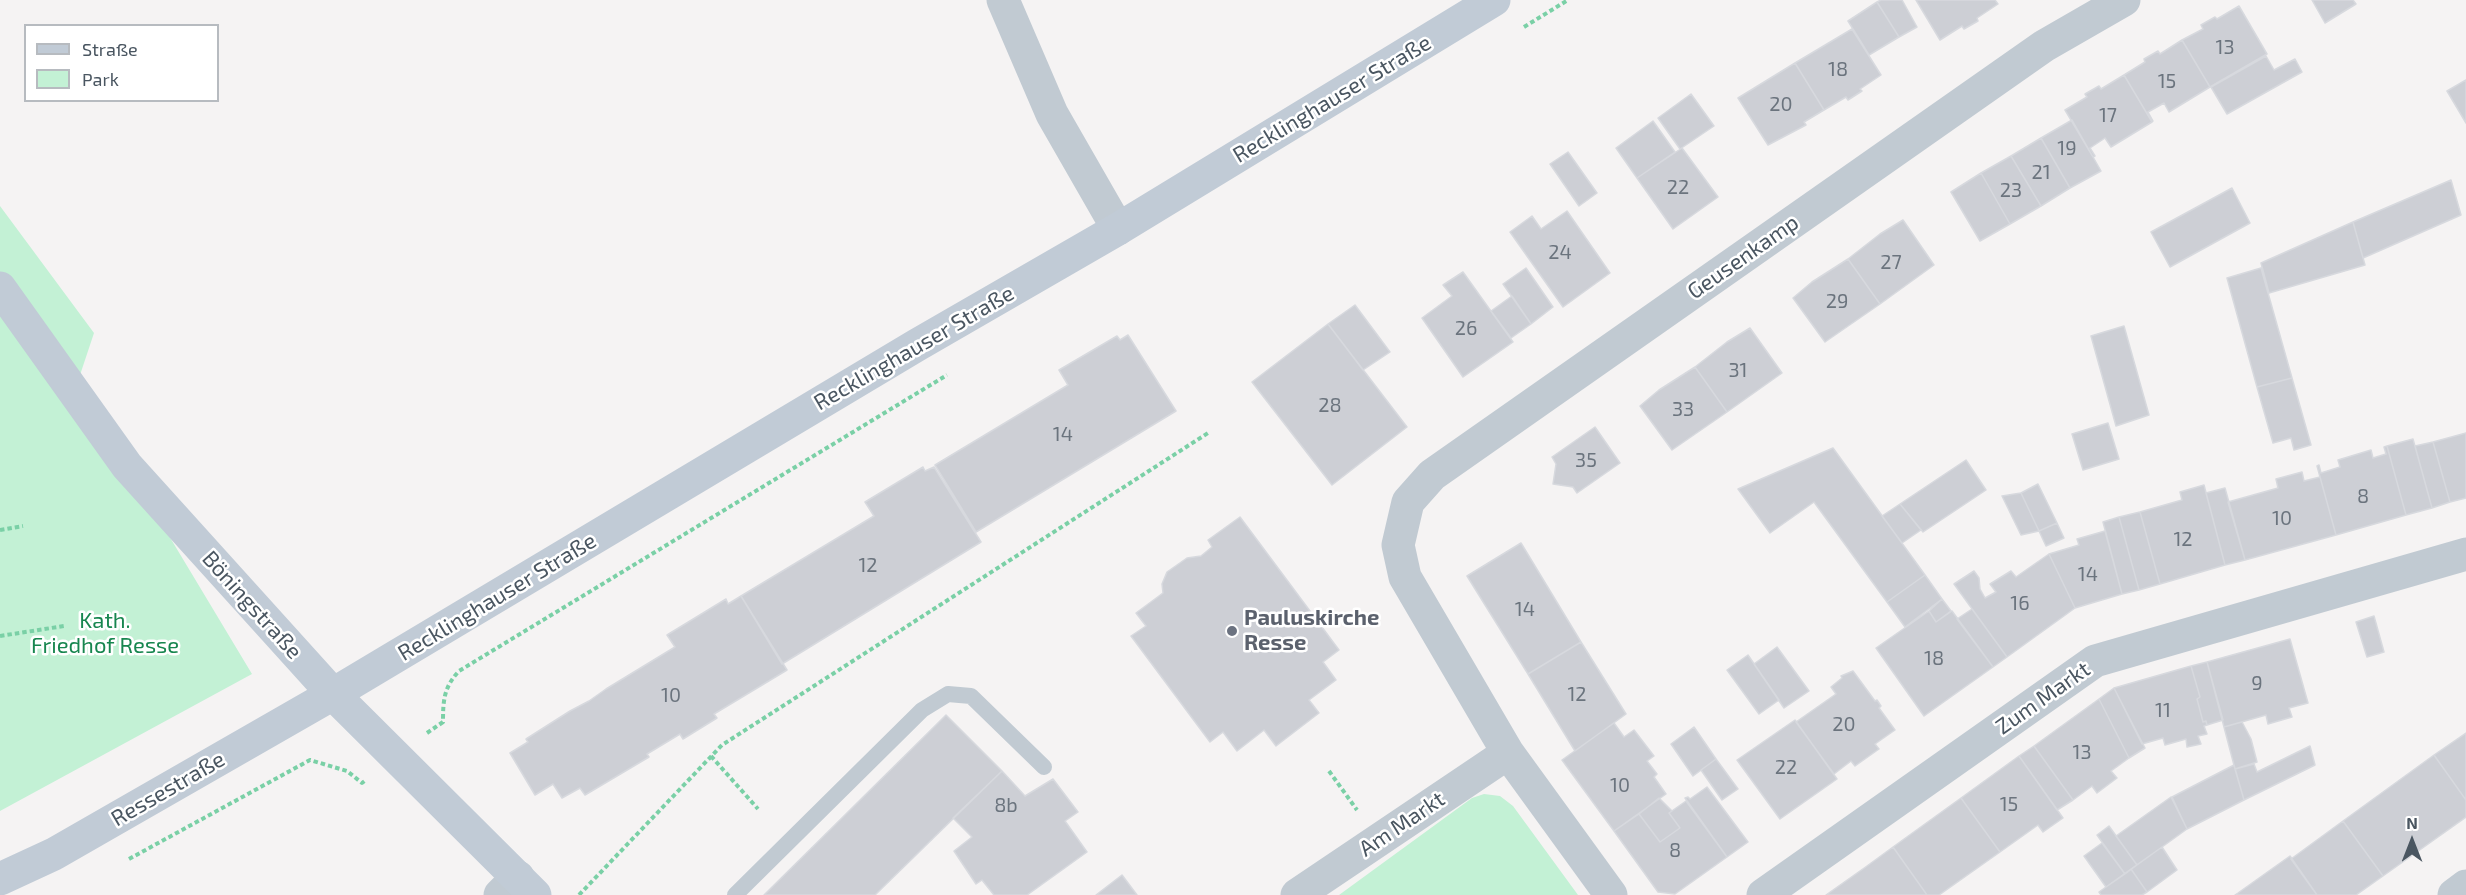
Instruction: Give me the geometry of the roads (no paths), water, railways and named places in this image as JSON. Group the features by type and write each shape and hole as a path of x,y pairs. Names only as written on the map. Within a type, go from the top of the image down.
{"main road":[{"name":"Recklinghauser Straße","path":"333,694 897,357 1118,229 1494,0"},
{"name":"Böningstraße","path":"0,288 127,466 333,694 395,756 518,889"},
{"name":"Ressestraße","path":"0,879 54,854 333,694"}],"street":[{"path":"1003,0 1052,114 1118,229"},
{"name":"Geusenkamp","path":"1508,753 1405,577 1398,545 1408,502 1432,475 2044,46 2124,0"},
{"name":"Zum Markt","path":"1762,895 2095,661 2466,554"},
{"path":"1508,753 1611,895"},
{"name":"Am Markt","path":"1297,895 1508,753"}],"lane":[{"path":"735,895 922,710 948,694 971,696 1044,767"}],"place":[{"name":"Pauluskirche Resse","path":"1232,631"}],"park label":[{"name":"Kath. Friedhof Resse","path":"105,634"}]}
